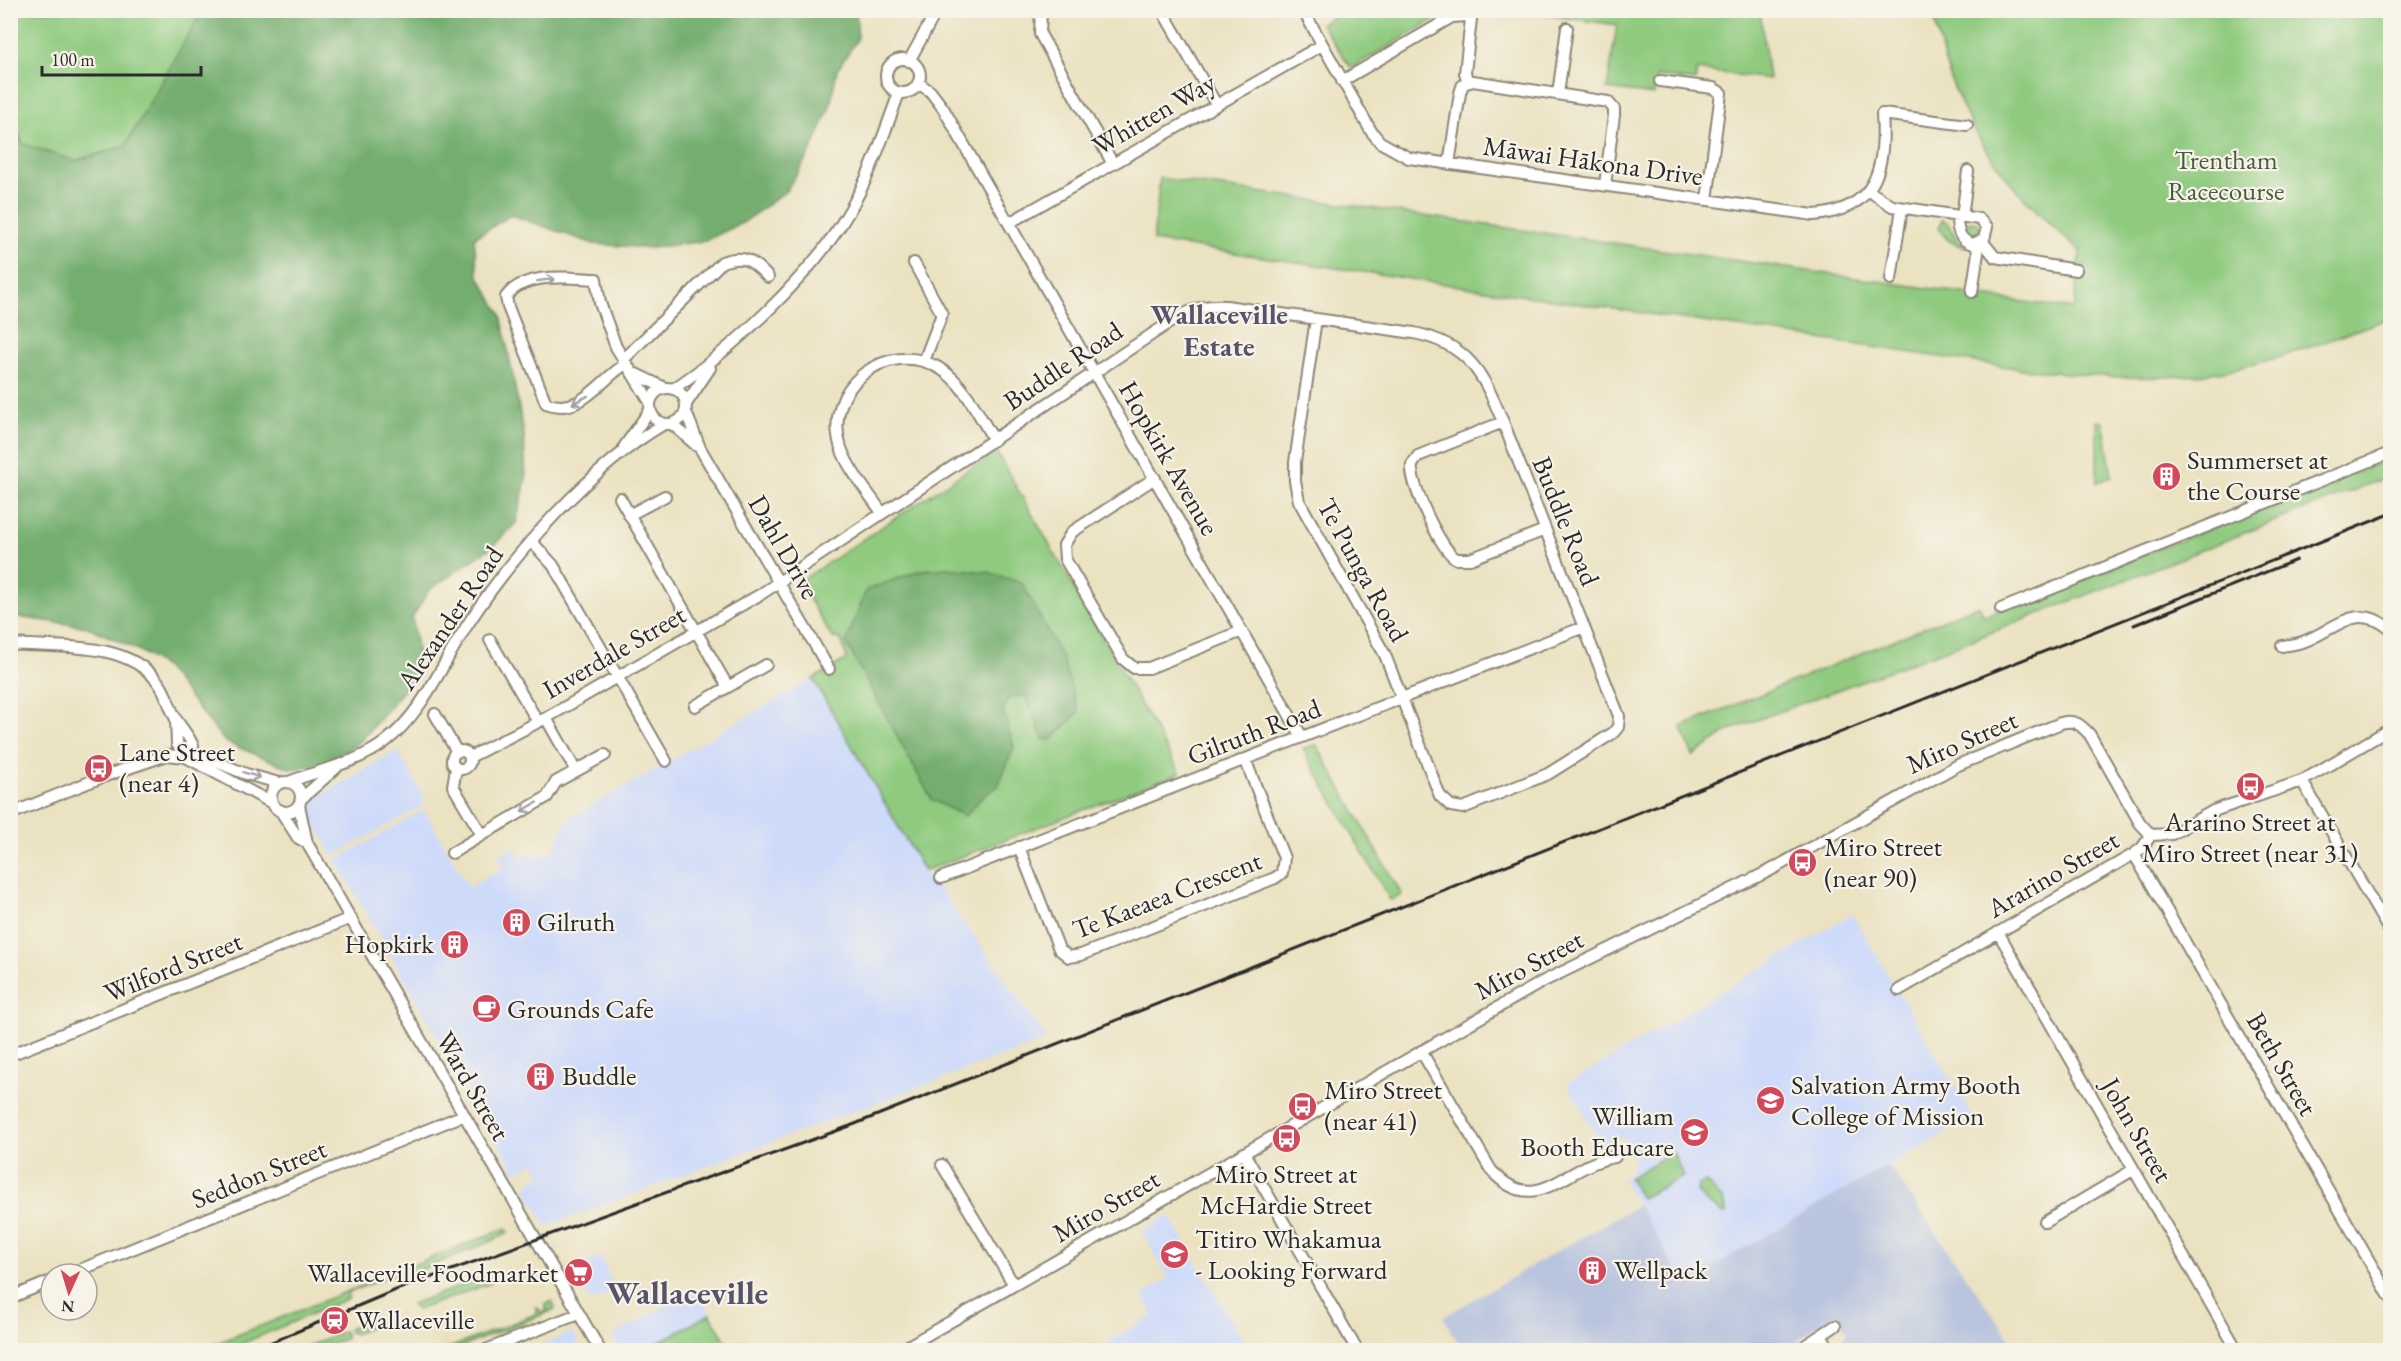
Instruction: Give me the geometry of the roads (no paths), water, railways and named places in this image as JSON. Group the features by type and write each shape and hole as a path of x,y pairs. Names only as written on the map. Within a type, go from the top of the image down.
{"street":[{"path":"909,61 937,10"},
{"path":"1041,10 1040,34 1113,164"},
{"path":"1162,10 1216,104"},
{"name":"Māwai Hākona Drive","path":"1303,10 1342,81 1380,142 1409,158 1814,215 1846,209 1869,191 1882,160 1882,114 1967,125"},
{"path":"1342,81 1452,17 1461,16 1471,19 1465,73 1468,82"},
{"path":"1558,94 1567,28"},
{"name":"Whitten Way","path":"1009,223 1322,45"},
{"path":"909,61 919,72 918,82 913,90 899,93 890,87 887,72 893,63 909,61"},
{"path":"1660,81 1713,87 1721,93 1707,200"},
{"name":"Hopkirk Avenue","path":"918,82 930,91 943,108 1302,737"},
{"path":"1468,82 1608,102 1614,109 1605,185"},
{"path":"1449,164 1460,93 1468,82"},
{"name":"Alexander Road","path":"284,782 338,767 385,742 413,714 492,586 531,541 616,457 650,406 655,394 669,389 723,351 787,290 835,234 859,193 899,93"},
{"path":"1968,171 1959,217 1960,236 1968,243 1979,242 1995,257 2076,270"},
{"path":"1869,191 1886,203 1902,208 1979,219 1985,224 1987,233 1979,242 1972,292"},
{"path":"1891,279 1902,208"},
{"path":"668,424 656,420 627,365 600,303 596,279 541,279 510,291 506,297 508,307 546,403 569,405 582,401 627,365 722,262 743,258 751,260 768,277"},
{"path":"915,264 942,314 924,361"},
{"name":"Buddle Road","path":"778,582 1185,314 1205,306 1226,306 1421,335 1450,345 1469,359 1483,376 1503,422 1584,627"},
{"name":"Te Punga Road","path":"1316,319 1295,462 1296,491 1307,519 1385,655 1442,800 1455,807 1468,806 1548,774 1616,730 1618,714 1584,627"},
{"name":"Alexander Road","path":"616,457 668,424 680,420 723,351"},
{"path":"882,513 841,448 838,433 841,407 851,385 873,366 900,358 924,361 952,377 994,440"},
{"path":"627,365 669,389 681,393 686,408"},
{"name":"Dahl Drive","path":"686,408 700,448 829,669"},
{"path":"1503,422 1418,456 1412,465 1413,483 1448,553 1457,559 1470,559 1545,530"},
{"name":"Dahl Drive","path":"668,424 700,448"},
{"path":"2001,609 2391,453"},
{"path":"1155,478 1067,538 1063,551 1071,569 1123,659 1134,668 1149,668 1242,631"},
{"path":"630,515 665,496"},
{"path":"620,498 728,687"},
{"path":"531,541 553,565 666,761"},
{"name":"Inverdale Street","path":"456,768 467,768 470,757 542,720 778,582"},
{"path":"2282,646 2305,641 2340,621 2359,617 2377,619 2391,629"},
{"name":"Gilruth Road","path":"941,878 1584,627"},
{"path":"490,639 576,771"},
{"path":"10,644 89,650 126,657 144,667 159,683 176,718 177,744 186,756"},
{"path":"695,706 766,665"},
{"path":"435,714 457,752"},
{"name":"Miro Street","path":"901,1350 1544,981 1799,855 1958,765 2069,721 2081,725 2090,735 2140,822 2151,835"},
{"name":"Ararino Street","path":"1899,990 2134,854 2142,848 2151,835 2172,834 2213,811 2302,781 2391,729"},
{"path":"457,752 466,752 470,757"},
{"path":"457,752 452,759 456,768 453,786 482,835"},
{"path":"10,814 158,757 186,756 197,753 246,774 284,782 300,790 300,802 290,811 276,807 271,794 284,782"},
{"path":"452,853 547,797 556,782 605,755"},
{"name":"Ward Street","path":"186,756 276,807 298,838 307,843"},
{"name":"Te Kaeaea Crescent","path":"1019,847 1059,949 1069,957 1081,955 1275,879 1282,873 1284,858 1245,759"},
{"name":"Alexander Road","path":"300,802 338,767"},
{"path":"2302,781 2391,932"},
{"name":"Ward Street","path":"300,802 307,843 600,1350"},
{"name":"Beth Street","path":"2134,854 2391,1296"},
{"path":"949,862 954,873"},
{"name":"Wilford Street","path":"10,1055 351,918"},
{"name":"John Street","path":"1998,932 2237,1350"},
{"path":"1421,1051 1491,1170 1507,1185 1525,1191 1536,1191 1601,1158 1615,1157"},
{"name":"Seddon Street","path":"99,1262 464,1115"},
{"path":"1244,1153 1358,1350"},
{"path":"942,1165 1014,1285"},
{"path":"2045,1222 2133,1170"},
{"path":"10,1298 39,1286"},
{"path":"486,1350 578,1314"},
{"path":"1806,1345 1835,1326"},
{"path":"1821,1336 1831,1350"}],"railway":[{"path":"253,1350 396,1290 850,1126 2390,514"},
{"path":"2134,625 2296,560"}],"place":[{"name":"Summerset at the Course","path":"2166,476"},
{"name":"Lane Street (near 4)","path":"98,768"},
{"name":"Ararino Street at Miro Street (near 31)","path":"2250,787"},
{"name":"Miro Street (near 90)","path":"1803,863"},
{"name":"Gilruth","path":"516,922"},
{"name":"Hopkirk","path":"455,944"},
{"name":"Grounds Cafe","path":"486,1009"},
{"name":"Buddle","path":"541,1076"},
{"name":"Salvation Army Booth College of Mission","path":"1770,1101"},
{"name":"Miro Street (near 41)","path":"1303,1106"},
{"name":"William Booth Educare","path":"1695,1132"},
{"name":"Miro Street at McHardie Street","path":"1286,1139"},
{"name":"Titiro Whakamua - Looking Forward","path":"1174,1255"},
{"name":"Wellpack","path":"1593,1270"},
{"name":"Wallaceville Foodmarket","path":"579,1273"},
{"name":"Wallaceville","path":"334,1320"}],"district":[{"name":"Wallaceville Estate","path":"1219,330"},
{"name":"Wallaceville","path":"687,1292"}],"park label":[{"name":"Trentham Racecourse","path":"2226,176"}]}
